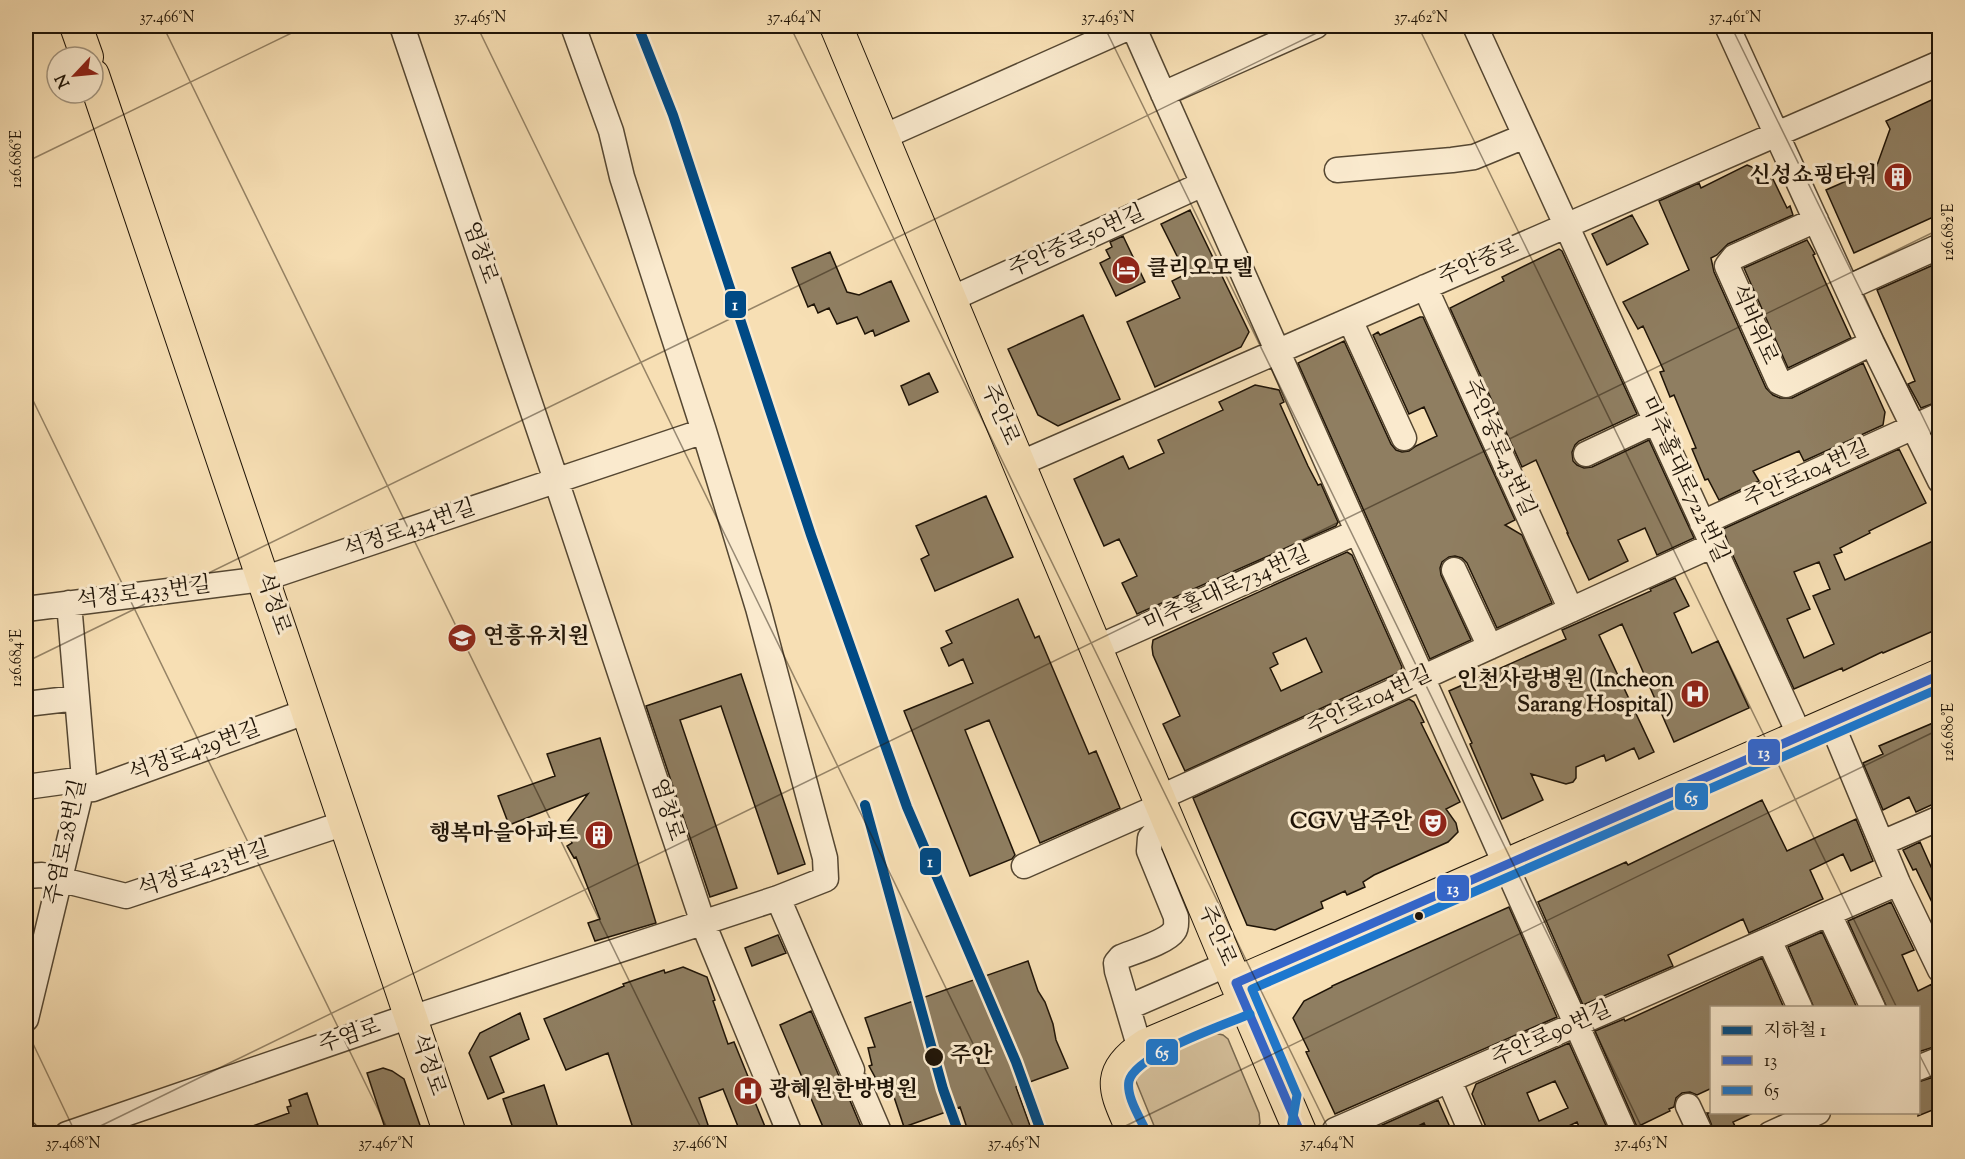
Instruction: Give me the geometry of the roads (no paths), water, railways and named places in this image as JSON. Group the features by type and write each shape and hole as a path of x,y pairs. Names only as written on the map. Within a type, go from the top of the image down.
{"main road":[{"path":"76,26 83,45"},
{"name":"주안로","path":"836,26 1301,1134"},
{"name":"석정로","path":"103,105 450,1134"},
{"path":"1134,1134 1116,1090 1116,1080 1131,1054 1236,983 1940,675"},
{"path":"1278,1134 1286,1099"}],"street":[{"name":"염창로","path":"402,26 703,923 790,1134"},
{"path":"556,480 704,431 622,177 611,131 573,26"},
{"path":"883,137 1132,26 1625,1134"},
{"path":"1163,94 1316,26"},
{"name":"미추홀대로722번길","path":"1475,26 1800,736"},
{"path":"1727,26 1872,342 1940,481"},
{"name":"주안중로","path":"1019,464 1940,63"},
{"path":"1337,170 1463,159 1492,151 1525,136"},
{"name":"주안중로50번길","path":"951,299 1203,184"},
{"name":"석바위로","path":"1816,220 1734,257 1727,266 1779,382 1786,385 1872,342"},
{"path":"1847,288 1940,246"},
{"name":"주안중로43번길","path":"1425,287 1571,610"},
{"path":"1350,320 1404,438"},
{"name":"주안로104번길","path":"1702,523 1940,415"},
{"path":"1586,454 1656,421"},
{"name":"주염로","path":"72,1133 410,1016 424,1014 703,923 826,879 825,858 747,572 704,431"},
{"name":"석정로434번길","path":"263,579 556,480"},
{"name":"미추홀대로734번길","path":"1096,648 1358,531"},
{"name":"주안로104번길","path":"1163,807 1422,678 1713,545"},
{"path":"1454,570 1490,647"},
{"name":"석정로433번길","path":"26,609 263,579"},
{"name":"주염로28번길","path":"26,1019 83,784 69,603"},
{"path":"26,704 77,698"},
{"name":"석정로429번길","path":"26,787 83,784 93,789 308,711"},
{"path":"1831,722 1898,883 1930,929 1940,970"},
{"path":"1024,866 1163,807"},
{"path":"1140,1049 1116,963 1121,957 1173,934 1176,928 1176,917 1149,851 1149,838 1163,807"},
{"path":"1882,843 1940,818"},
{"name":"석정로423번길","path":"26,876 42,875 126,896 345,823"},
{"name":"주안로90번길","path":"1335,1130 1898,883"},
{"path":"778,898 880,1134"},
{"path":"1829,914 1873,1006"},
{"path":"1769,940 1799,1006"},
{"path":"1129,1007 1236,983"},
{"path":"1920,1067 1940,1059"},
{"path":"1449,1080 1472,1134"},
{"path":"1688,1106 1701,1134"},
{"path":"1770,1134 1816,1114"}],"metro line":[{"name":"1","path":"638,26 673,115 811,535 907,807 1016,1062 1042,1134"},
{"name":"1","path":"865,805 943,1089 959,1134"}],"place":[{"name":"신성쇼핑타워","path":"1898,177"},
{"name":"클리오모텔","path":"1126,270"},
{"name":"연흥유치원","path":"462,638"},
{"name":"인천사랑병원 (Incheon Sarang Hospital)","path":"1695,694"},
{"name":"CGV 남주안","path":"1433,823"},
{"name":"행복마을아파트","path":"599,835"},
{"name":"주안","path":"934,1057"},
{"name":"광혜원한방병원","path":"748,1091"}]}
